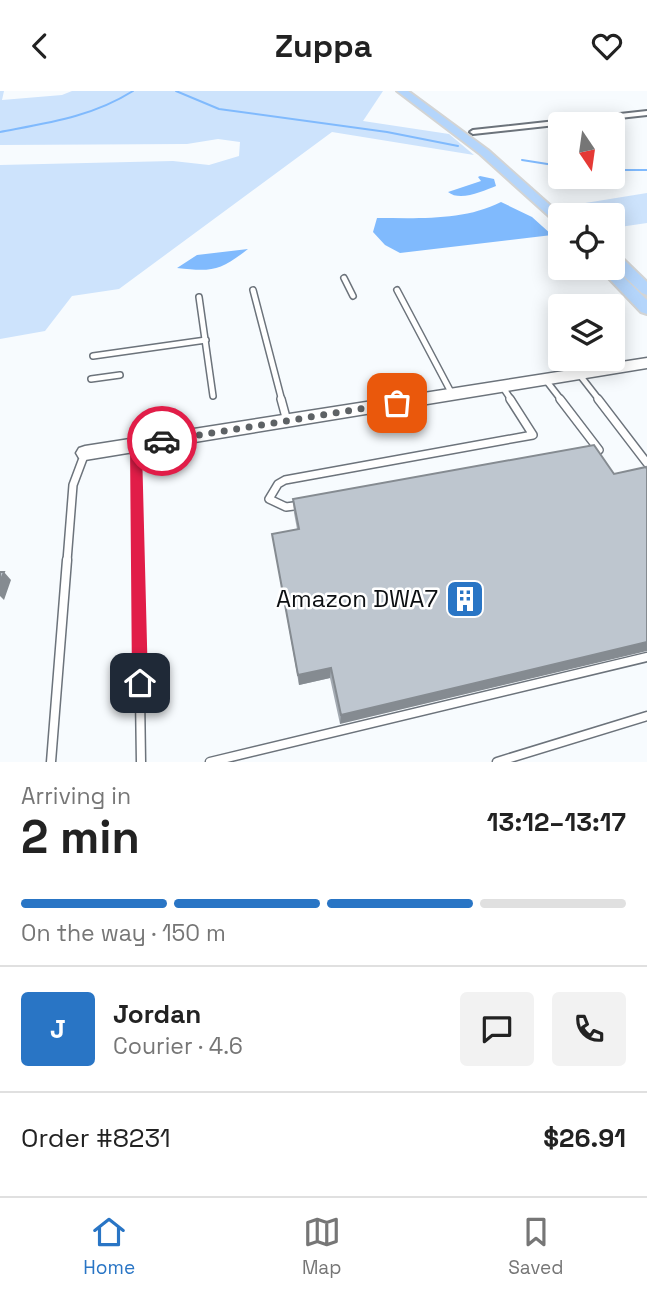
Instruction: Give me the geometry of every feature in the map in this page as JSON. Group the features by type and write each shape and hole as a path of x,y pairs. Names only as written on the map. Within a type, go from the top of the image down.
{"main road":[{"path":"402,91 443,118 502,166 548,210"},
{"path":"414,91 473,132 556,203"},
{"path":"443,118 473,132"},
{"path":"625,269 647,290"},
{"path":"618,280 647,309"}],"street":[{"path":"473,132 647,113"},
{"path":"85,453 647,363"}],"lane":[{"path":"344,278 352,296"},
{"path":"253,290 287,421"},
{"path":"397,290 452,394"},
{"path":"199,297 213,396"},
{"path":"93,356 205,340"},
{"path":"579,374 647,463"},
{"path":"91,379 120,375"},
{"path":"545,379 599,450 585,452"},
{"path":"305,504 286,507 269,499 278,484 285,480 533,435 502,386"},
{"path":"136,445 141,762"},
{"path":"51,762 73,485 85,453"},
{"path":"210,762 647,657"},
{"path":"497,762 647,716"}],"shaded area":[{"path":"0,91 4,91 2,100 62,95 72,91 383,91 363,121 449,134 474,155 332,132 119,289 72,296 45,331 0,339 0,165 173,161 209,165 239,156 240,142 218,139 187,144 0,145"},
{"path":"647,193 647,223 625,226 625,203 585,203"}],"water":[{"path":"478,177 494,179 496,186 465,196 448,192 481,181"},
{"path":"501,202 532,217 548,231 548,235 400,253 385,245 373,232 377,218 424,218 472,213"},
{"path":"248,249 230,262 215,268 177,268 197,255"}],"building":[{"name":"Amazon DWA7","path":"594,445 614,474 646,467 647,469 647,642 341,715 331,668 298,675 272,534 299,529 293,499"}],"waterway":[{"path":"0,132 85,113 133,91"},
{"path":"176,91 219,109 387,132 458,146"},
{"path":"522,160 548,164"},
{"path":"625,170 647,170"}],"way so far":[{"path":"162,441 397,403"}],"place":[{"name":"Amazon DWA7","path":"465,599"}],"route":[{"path":"140,683 136,445 162,441"}]}
